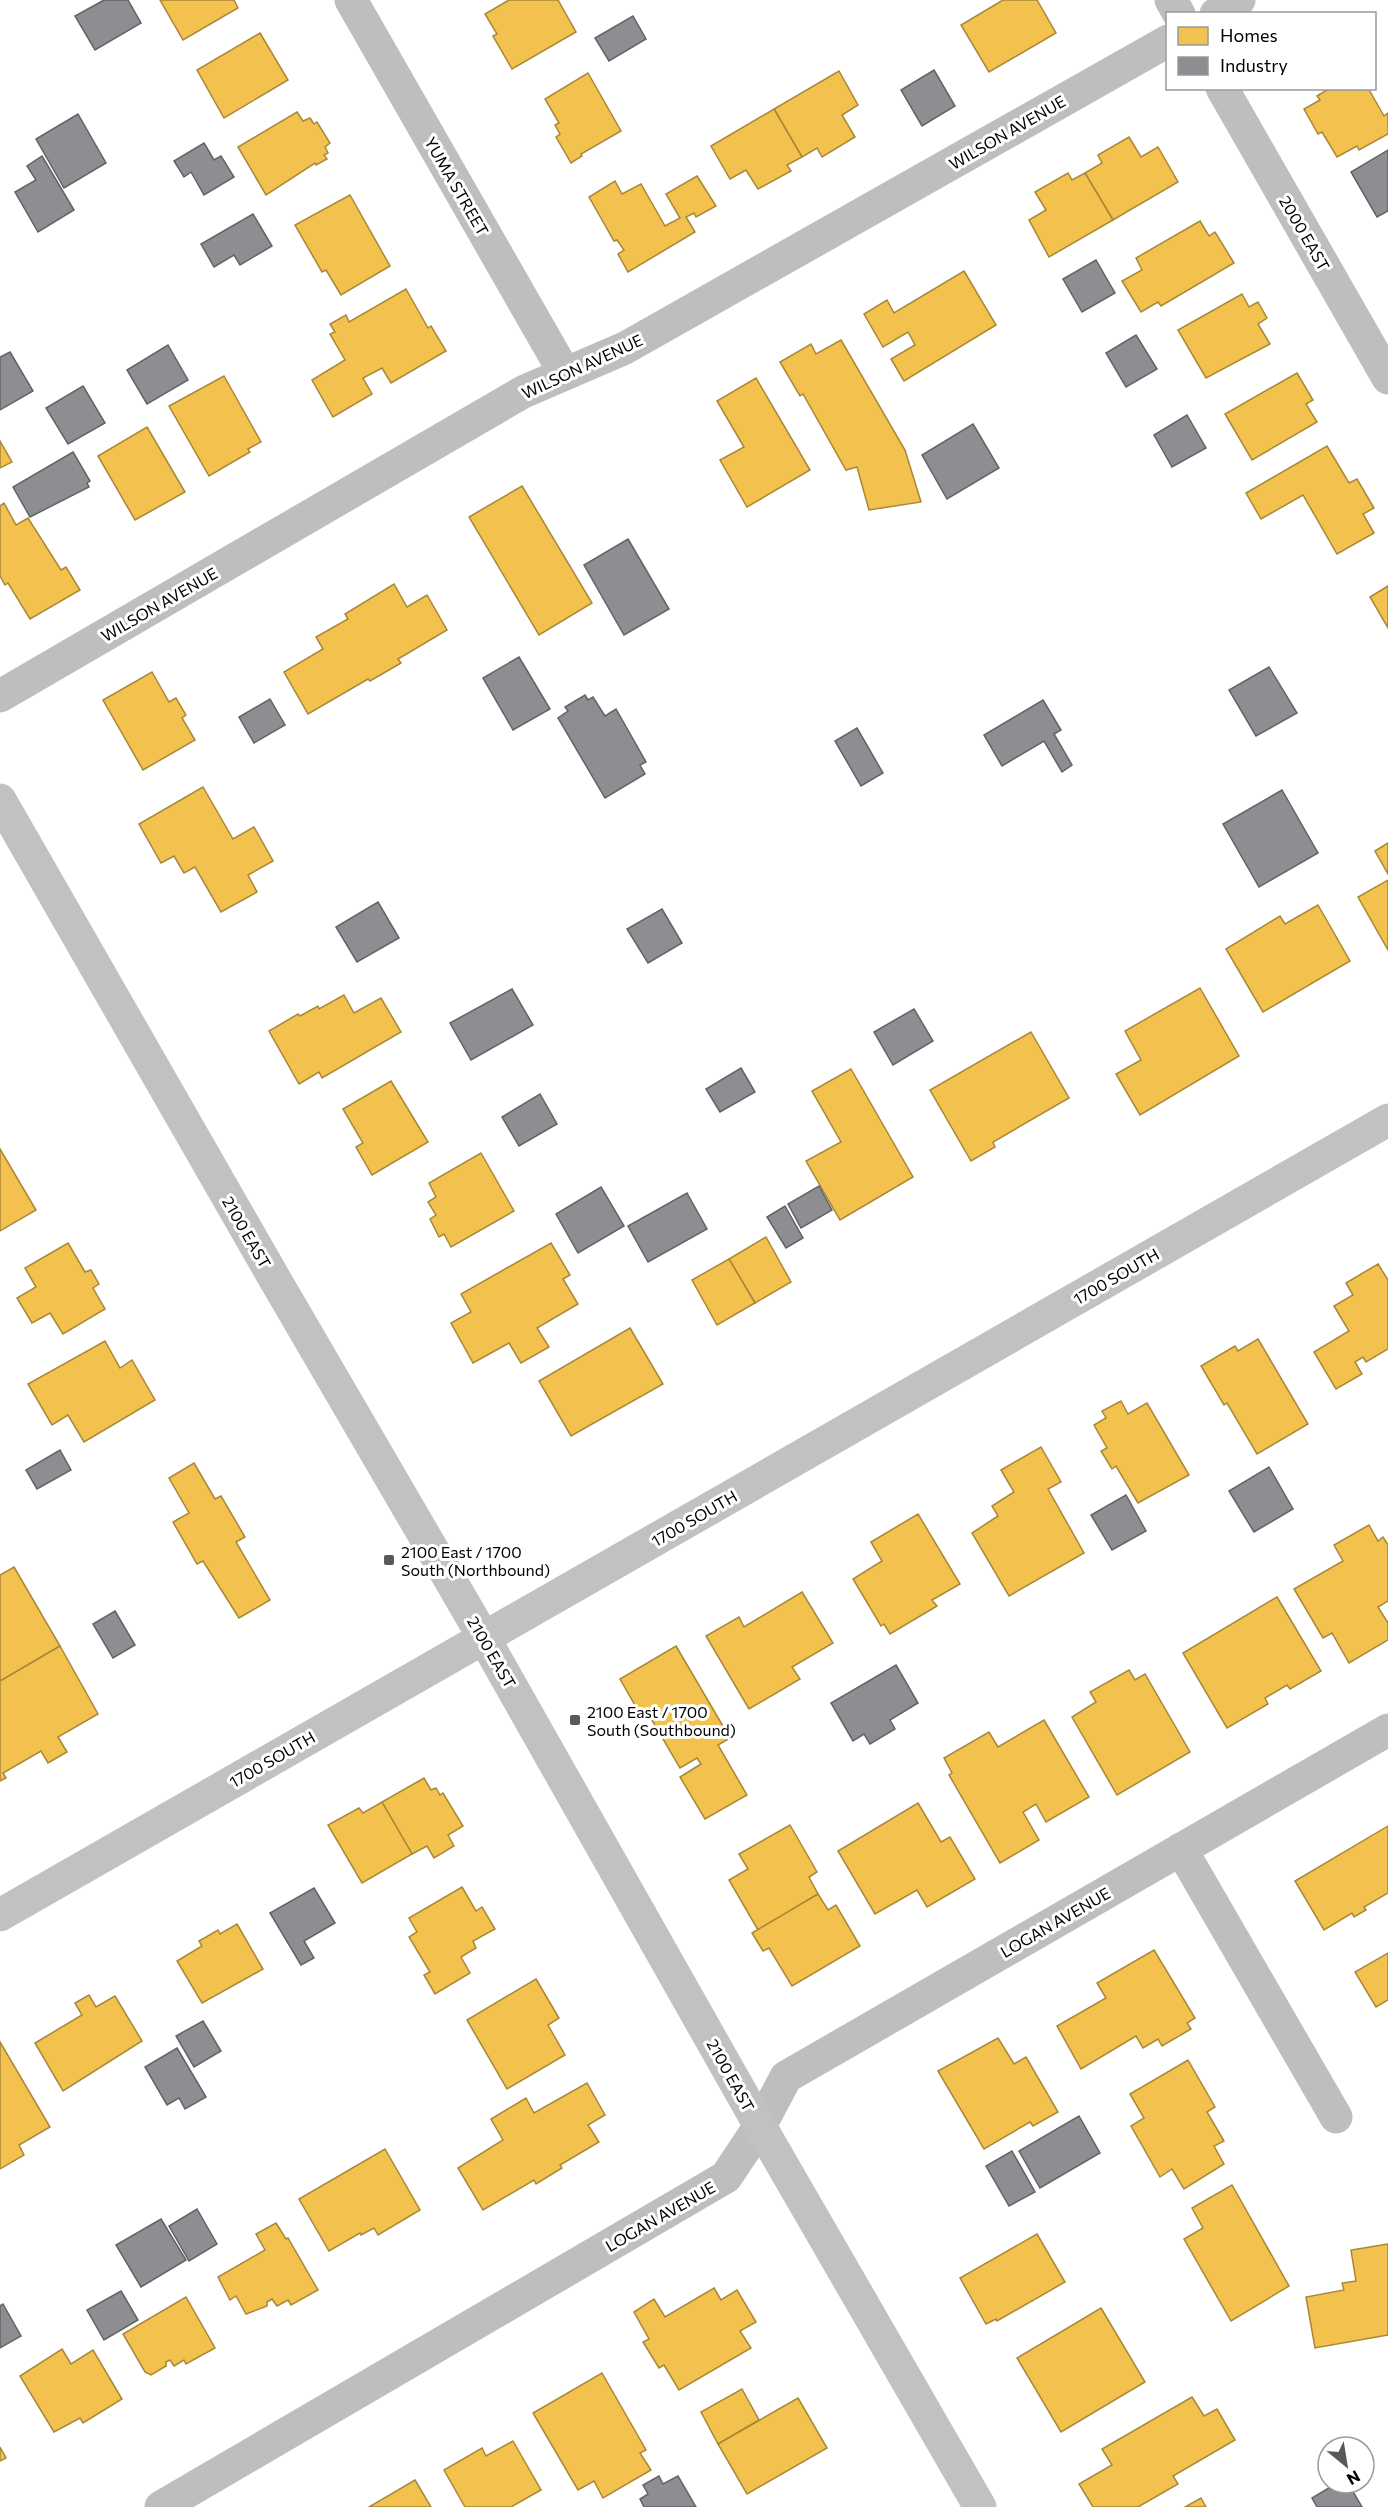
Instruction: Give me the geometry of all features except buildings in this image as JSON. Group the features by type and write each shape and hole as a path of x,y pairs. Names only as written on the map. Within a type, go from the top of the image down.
{"street":[{"name":"YUMA STREET","path":"351,0 564,372"},
{"path":"1219,12 1239,0"},
{"name":"WILSON AVENUE","path":"0,696 523,392 564,372 626,348 1166,42"},
{"name":"2000 EAST","path":"1223,90 1388,378"},
{"name":"2100 EAST","path":"0,800 484,1638 760,2126 980,2507"},
{"name":"1700 SOUTH","path":"0,1915 1388,1120"},
{"name":"LOGAN AVENUE","path":"161,2507 726,2177 760,2126 786,2077 1388,1730"},
{"path":"1181,1849 1336,2117"}],"place":[{"name":"2100 East / 1700 South (Northbound)","path":"389,1560"},
{"name":"2100 East / 1700 South (Southbound)","path":"575,1720"}]}
